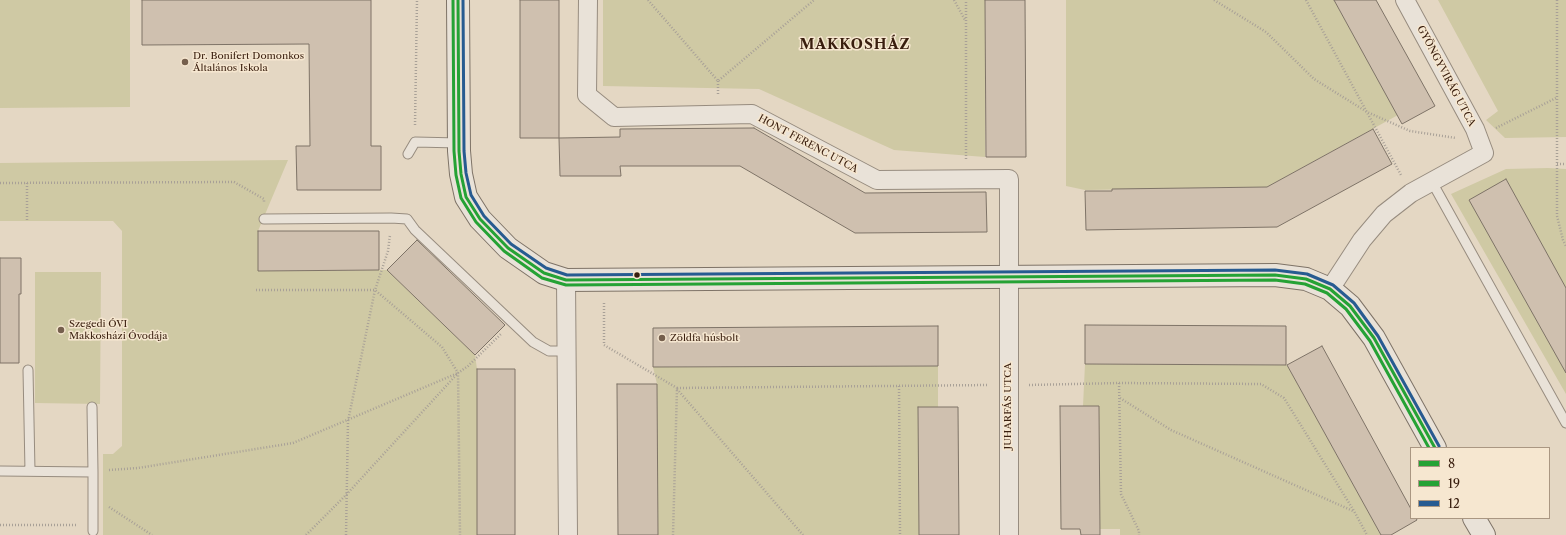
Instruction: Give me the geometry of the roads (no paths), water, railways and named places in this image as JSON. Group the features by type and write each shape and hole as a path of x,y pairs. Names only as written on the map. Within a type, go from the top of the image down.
{"street":[{"path":"458,0 459,143 461,174 466,196 480,219 508,248 544,273 566,280 1275,275 1306,279 1330,289 1350,306 1374,338 1434,447"},
{"name":"HONT FERENC UTCA","path":"588,0 586,95 614,117 752,114 877,180 1009,179 1008,278"},
{"name":"GYÖNGYVIRÁG UTCA","path":"1405,0 1481,145 1432,182"},
{"path":"1330,289 1362,240 1384,214 1411,193 1432,182"},
{"name":"JUHARFÁS UTCA","path":"1008,278 1009,535"},
{"path":"566,280 568,535"},
{"path":"1475,519 1484,535"}],"lane":[{"path":"408,154 415,142 459,143"},
{"path":"1432,182 1566,423"},
{"path":"264,219 391,218 407,220 415,230 533,342 549,350 566,351"},
{"path":"28,370 30,471"},
{"path":"92,407 93,528"},
{"path":"0,471 93,472"}],"place":[{"name":"Dr. Bonifert Domonkos Általános Iskola","path":"185,62"},
{"name":"Szegedi ÓVI Makkosházi Óvodája","path":"61,330"},
{"name":"Zöldfa húsbolt","path":"662,338"}],"district":[{"name":"MAKKOSHÁZ","path":"855,45"}]}
